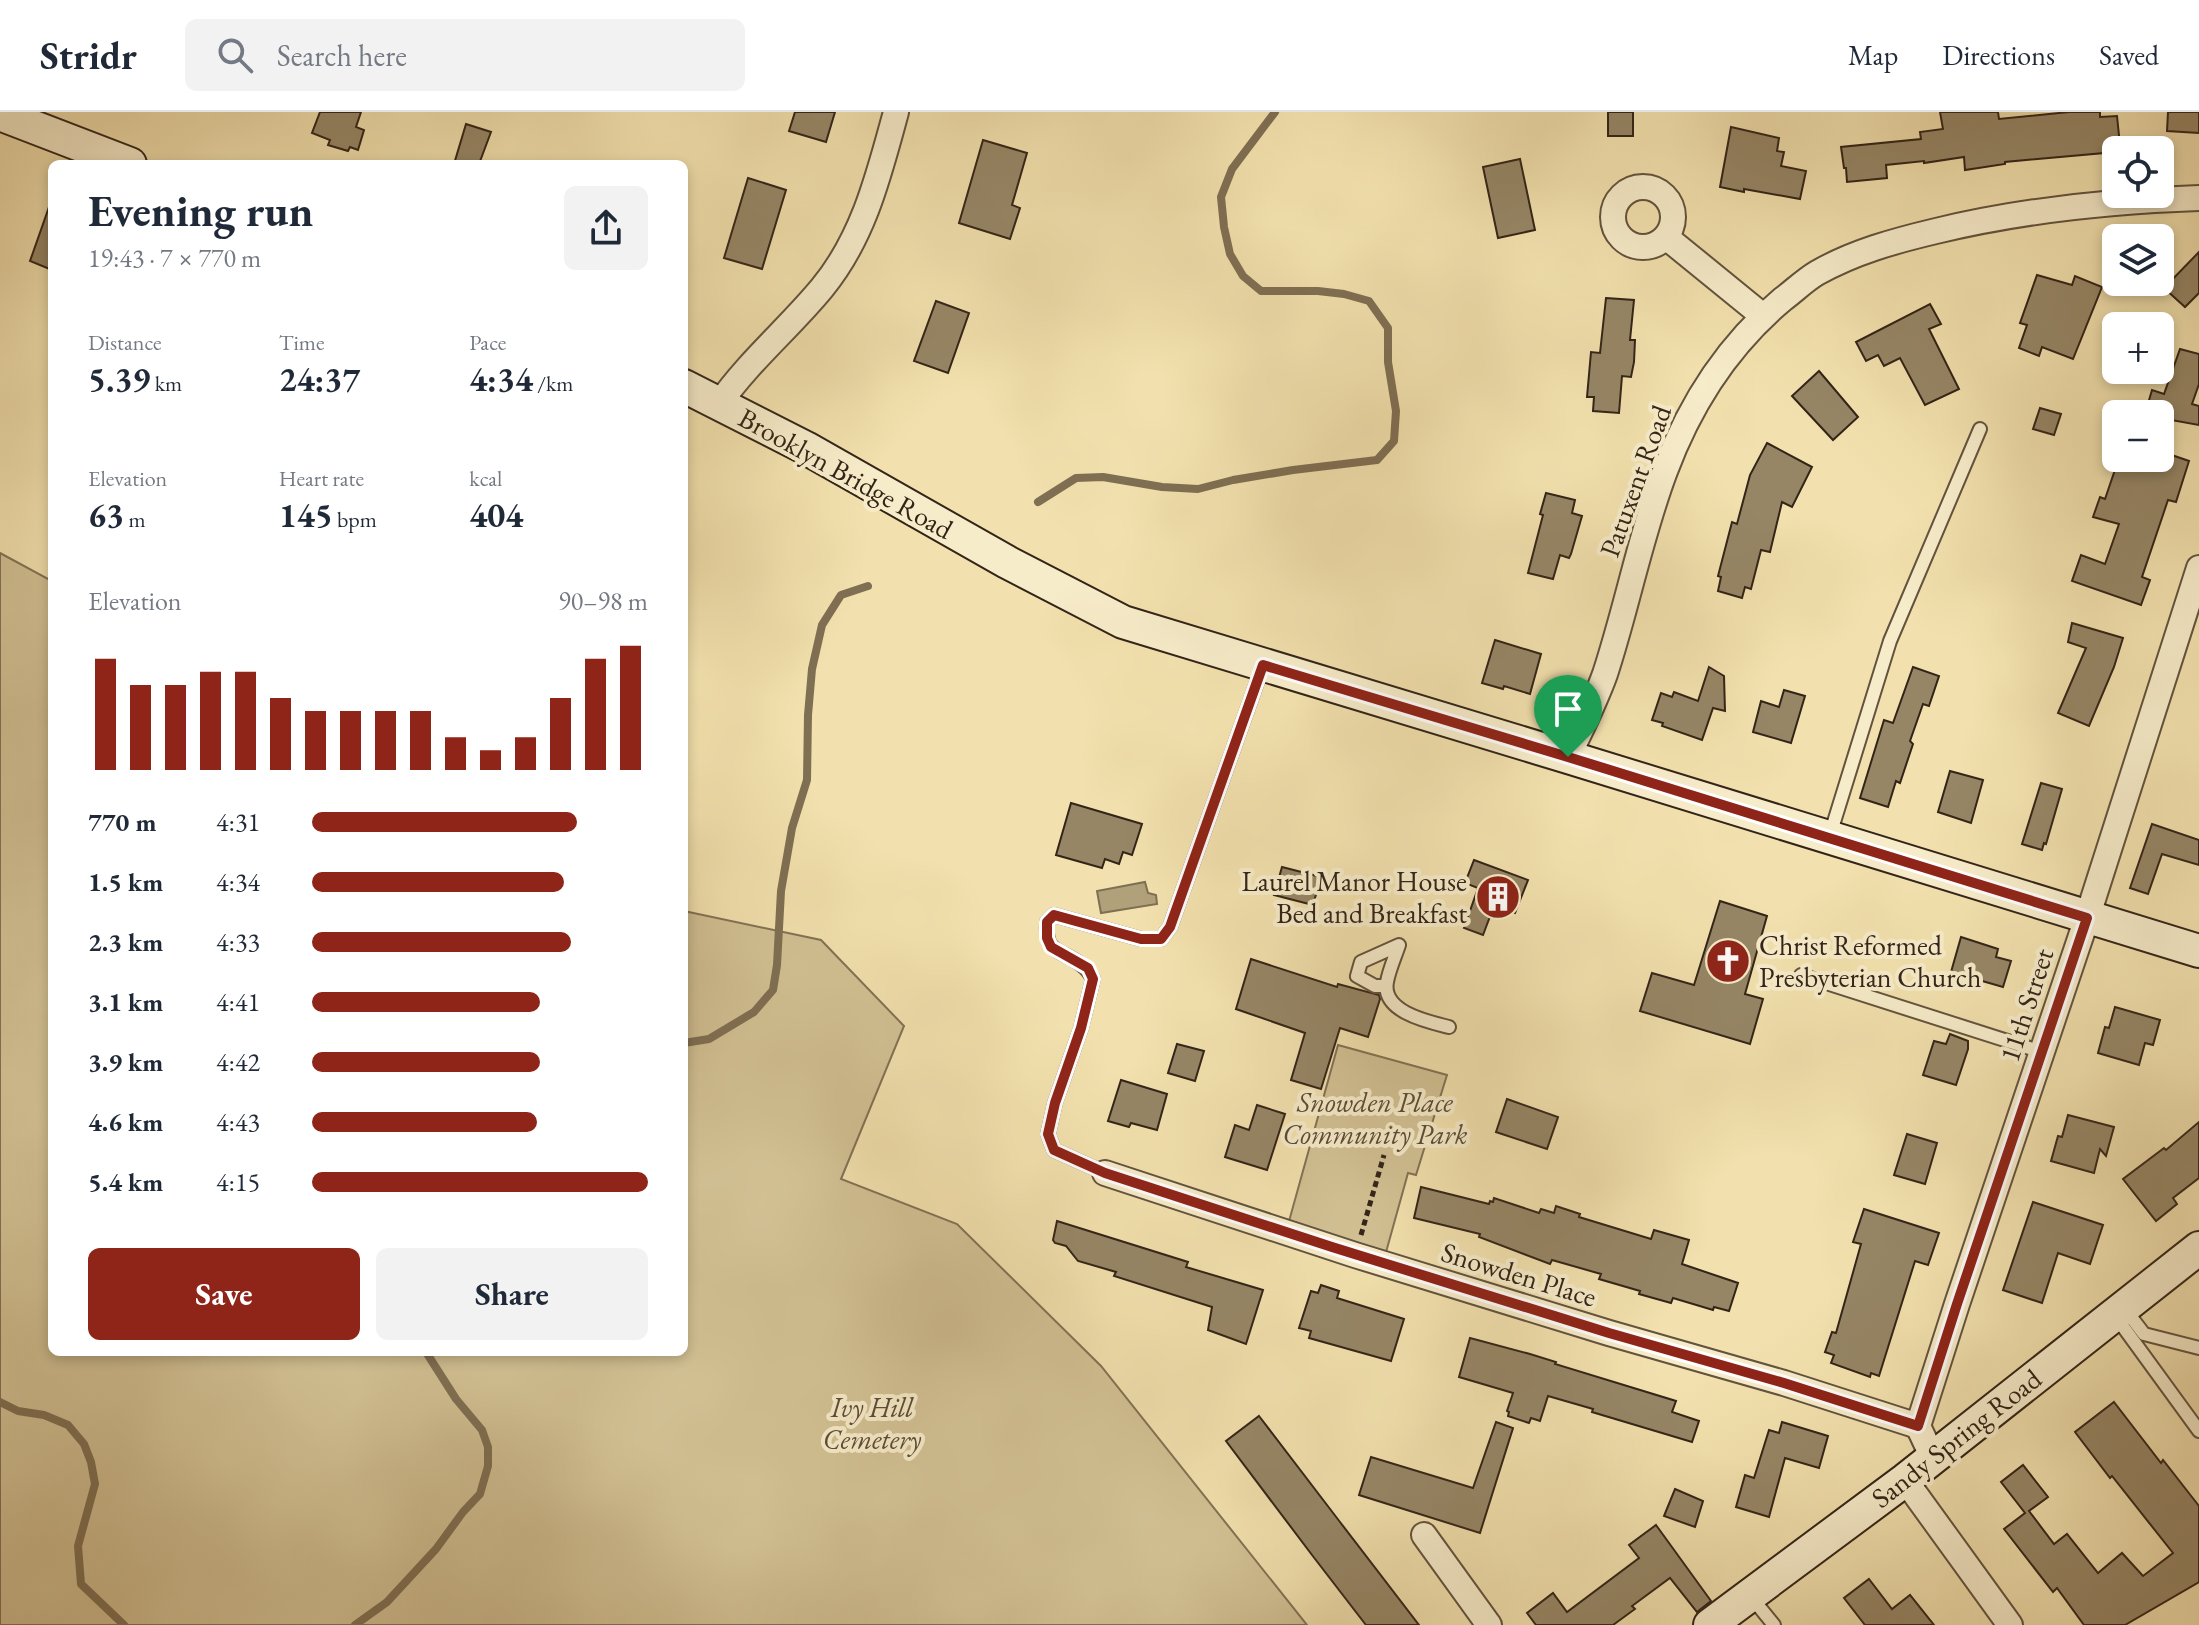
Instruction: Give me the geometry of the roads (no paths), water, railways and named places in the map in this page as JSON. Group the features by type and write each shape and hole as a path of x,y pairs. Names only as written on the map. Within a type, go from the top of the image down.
{"street":[{"path":"719,404 757,356 824,286 855,239 874,190 896,112"},
{"path":"0,114 120,160"},
{"name":"Patuxent Road","path":"1568,757 1604,675 1647,525 1680,434 1727,356 1763,316 1814,274 1867,249 1988,218 2065,206 2199,198"},
{"path":"1666,237 1763,316"},
{"name":"Brooklyn Bridge Road","path":"688,388 1123,622 2199,951"},
{"name":"11th Street","path":"1918,1426 2087,918 2199,568"},
{"name":"Snowden Place","path":"1105,1173 1355,1255 1918,1426"},
{"name":"Sandy Spring Road","path":"1710,1625 1905,1480 2199,1248"},
{"path":"1918,1426 1933,1458"},
{"path":"1905,1480 2010,1625"},
{"path":"1424,1535 1489,1625"}],"lane":[{"path":"1829,838 1890,641 1980,429"},
{"path":"1105,1173 1054,1150 1048,1134 1093,979 1088,968 1051,947 1047,938 1047,922 1054,915 1141,939 1161,939 1170,927 1263,665"},
{"path":"1801,975 2042,1052"},
{"path":"1386,986 1390,1000 1410,1017 1449,1027"},
{"path":"2118,1310 2144,1334 2199,1348"},
{"path":"2118,1310 2199,1431"},
{"path":"1750,1595 1774,1625"}],"waterway":[{"path":"1038,502 1076,478 1103,477 1162,487 1198,489 1293,470 1377,460 1394,441 1396,411 1388,362 1388,328 1369,301 1318,291 1261,291 1243,276 1230,254 1221,197 1232,169 1275,112"},
{"path":"688,1042 709,1039 754,1012 773,990 781,891 792,828 807,780 812,669 822,625 841,595 868,586"},
{"path":"355,1625 387,1602 436,1549 480,1494 488,1466 488,1447 482,1430 456,1399 429,1356"},
{"path":"0,1402 18,1411 44,1415 68,1425 84,1444 95,1484 78,1546 81,1584 124,1625"}],"place":[{"name":"Laurel Manor House Bed and Breakfast","path":"1498,897"},
{"name":"Christ Reformed Presbyterian Church","path":"1728,961"}],"park label":[{"name":"Snowden Place Community Park","path":"1375,1118"},
{"name":"Ivy Hill Cemetery","path":"872,1423"}]}
